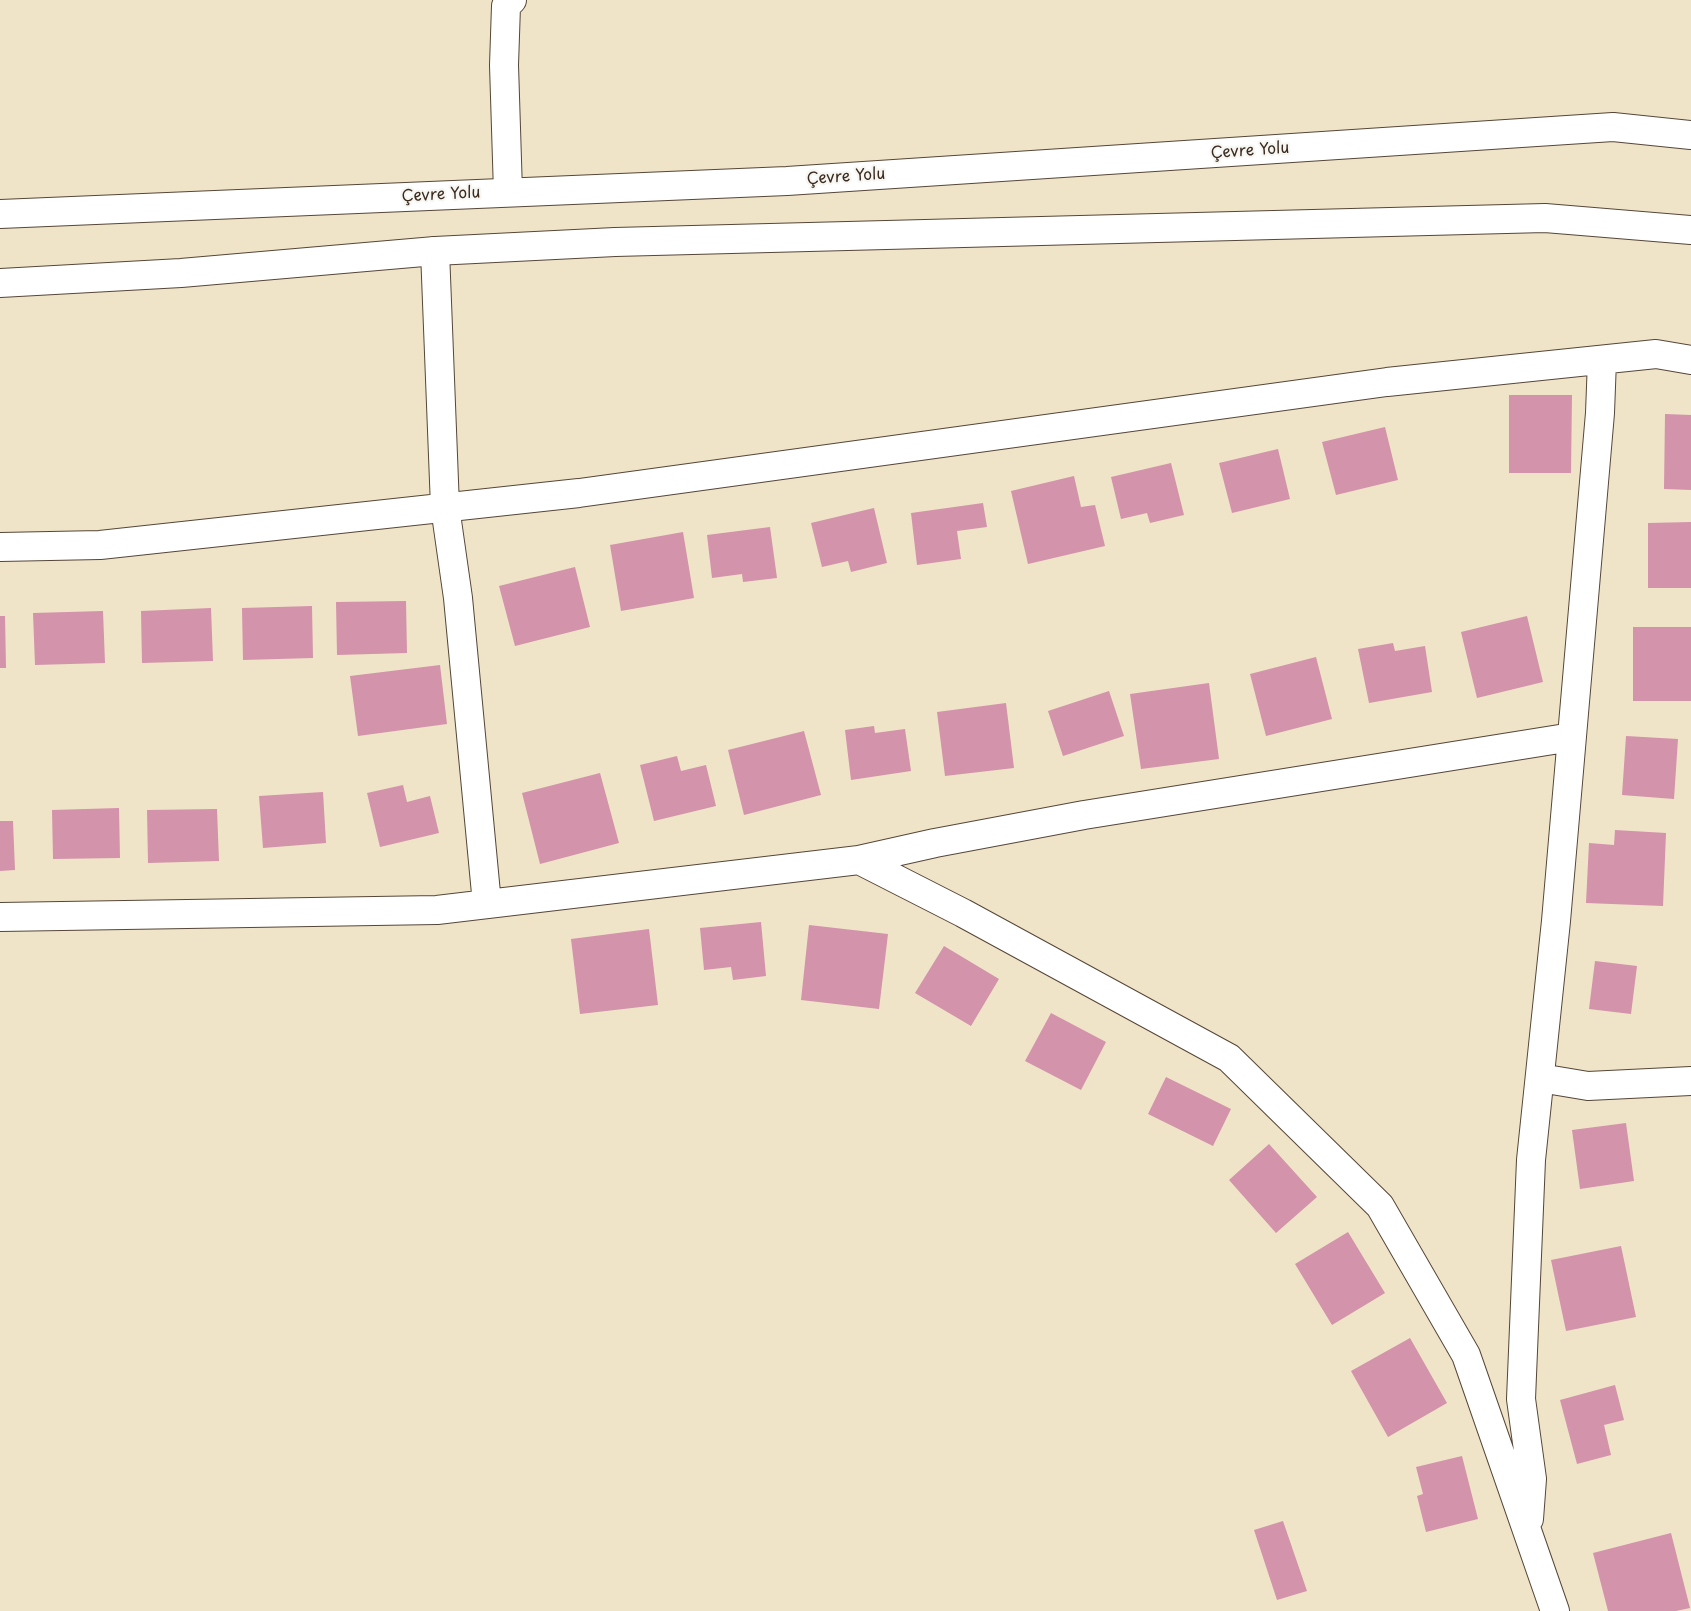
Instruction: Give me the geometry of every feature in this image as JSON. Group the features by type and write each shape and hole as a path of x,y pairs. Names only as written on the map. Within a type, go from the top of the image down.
{"main road":[{"path":"508,192 504,65 506,6 512,0"},
{"name":"Çevre Yolu","path":"0,214 787,181 1612,128 1691,135"},
{"path":"0,283 181,273 435,251 615,242 1545,218 1691,230"},
{"path":"435,251 445,507 458,598 488,904"},
{"path":"0,547 100,545 589,491 1386,382 1656,354 1691,360"},
{"path":"1528,1531 1532,1479 1522,1399 1522,1380 1531,1160 1572,737 1600,414 1602,360"},
{"path":"0,917 437,910 859,860 935,843 1084,815 1572,737"},
{"path":"859,860 963,913 1229,1058 1380,1206 1466,1355 1555,1611"},
{"path":"1540,1078 1588,1086 1691,1082"}],"building":[{"path":"1509,395 1572,395 1571,473 1509,473"},
{"path":"1665,414 1691,415 1691,490 1664,489"},
{"path":"1385,427 1398,480 1336,495 1322,442"},
{"path":"1278,449 1290,499 1232,513 1219,463"},
{"path":"1171,463 1184,515 1150,523 1147,513 1121,519 1111,477"},
{"path":"1074,476 1081,507 1095,505 1105,546 1028,564 1011,491"},
{"path":"983,503 987,527 957,531 961,559 917,565 911,513"},
{"path":"874,508 887,563 851,572 848,561 822,567 811,523"},
{"path":"1691,522 1691,588 1648,588 1648,523"},
{"path":"770,527 777,578 743,582 742,574 712,578 707,535"},
{"path":"683,532 694,598 621,611 610,545"},
{"path":"575,567 590,627 515,646 499,586"},
{"path":"406,601 407,653 337,655 336,602"},
{"path":"312,606 313,658 243,660 242,608"},
{"path":"211,608 213,661 142,663 141,611"},
{"path":"103,611 105,663 35,665 33,613"},
{"path":"0,616 5,616 6,668 0,668"},
{"path":"1527,616 1543,682 1477,698 1461,632"},
{"path":"1633,627 1691,627 1691,701 1633,701"},
{"path":"1393,643 1395,651 1425,646 1432,692 1369,703 1358,649"},
{"path":"1316,657 1332,719 1266,736 1250,674"},
{"path":"440,665 447,724 358,736 350,676"},
{"path":"1209,683 1219,759 1141,769 1130,694"},
{"path":"1109,691 1124,736 1063,756 1048,711"},
{"path":"1006,703 1014,768 945,776 937,712"},
{"path":"874,726 875,733 905,729 911,771 851,780 845,730"},
{"path":"804,731 821,795 744,815 728,750"},
{"path":"1626,736 1678,739 1674,799 1622,795"},
{"path":"677,756 681,771 706,765 716,806 654,821 640,765"},
{"path":"600,773 619,843 540,864 522,793"},
{"path":"403,785 407,802 430,796 439,833 380,847 367,793"},
{"path":"323,792 326,843 263,848 259,796"},
{"path":"119,808 120,858 53,859 52,810"},
{"path":"217,809 219,861 148,863 147,810"},
{"path":"0,821 13,821 15,870 0,871"},
{"path":"1615,830 1666,833 1663,906 1586,903 1589,843 1614,845"},
{"path":"761,922 766,976 733,980 731,967 704,970 700,928"},
{"path":"809,925 888,934 879,1009 801,1000"},
{"path":"649,929 658,1005 580,1014 571,939"},
{"path":"944,946 999,979 971,1026 915,993"},
{"path":"1595,961 1637,966 1631,1014 1589,1009"},
{"path":"1051,1013 1106,1042 1081,1090 1025,1061"},
{"path":"1166,1077 1231,1109 1213,1146 1148,1114"},
{"path":"1626,1123 1634,1181 1580,1189 1572,1130"},
{"path":"1269,1144 1317,1197 1276,1233 1229,1180"},
{"path":"1348,1232 1385,1293 1332,1325 1295,1264"},
{"path":"1621,1246 1636,1317 1566,1331 1551,1260"},
{"path":"1410,1338 1447,1403 1388,1437 1351,1371"},
{"path":"1615,1385 1624,1420 1604,1425 1611,1455 1577,1464 1560,1400"},
{"path":"1462,1456 1478,1519 1426,1532 1417,1496 1423,1494 1416,1467"},
{"path":"1283,1521 1307,1591 1277,1600 1254,1530"},
{"path":"1671,1533 1690,1608 1676,1611 1608,1611 1593,1553"}]}
